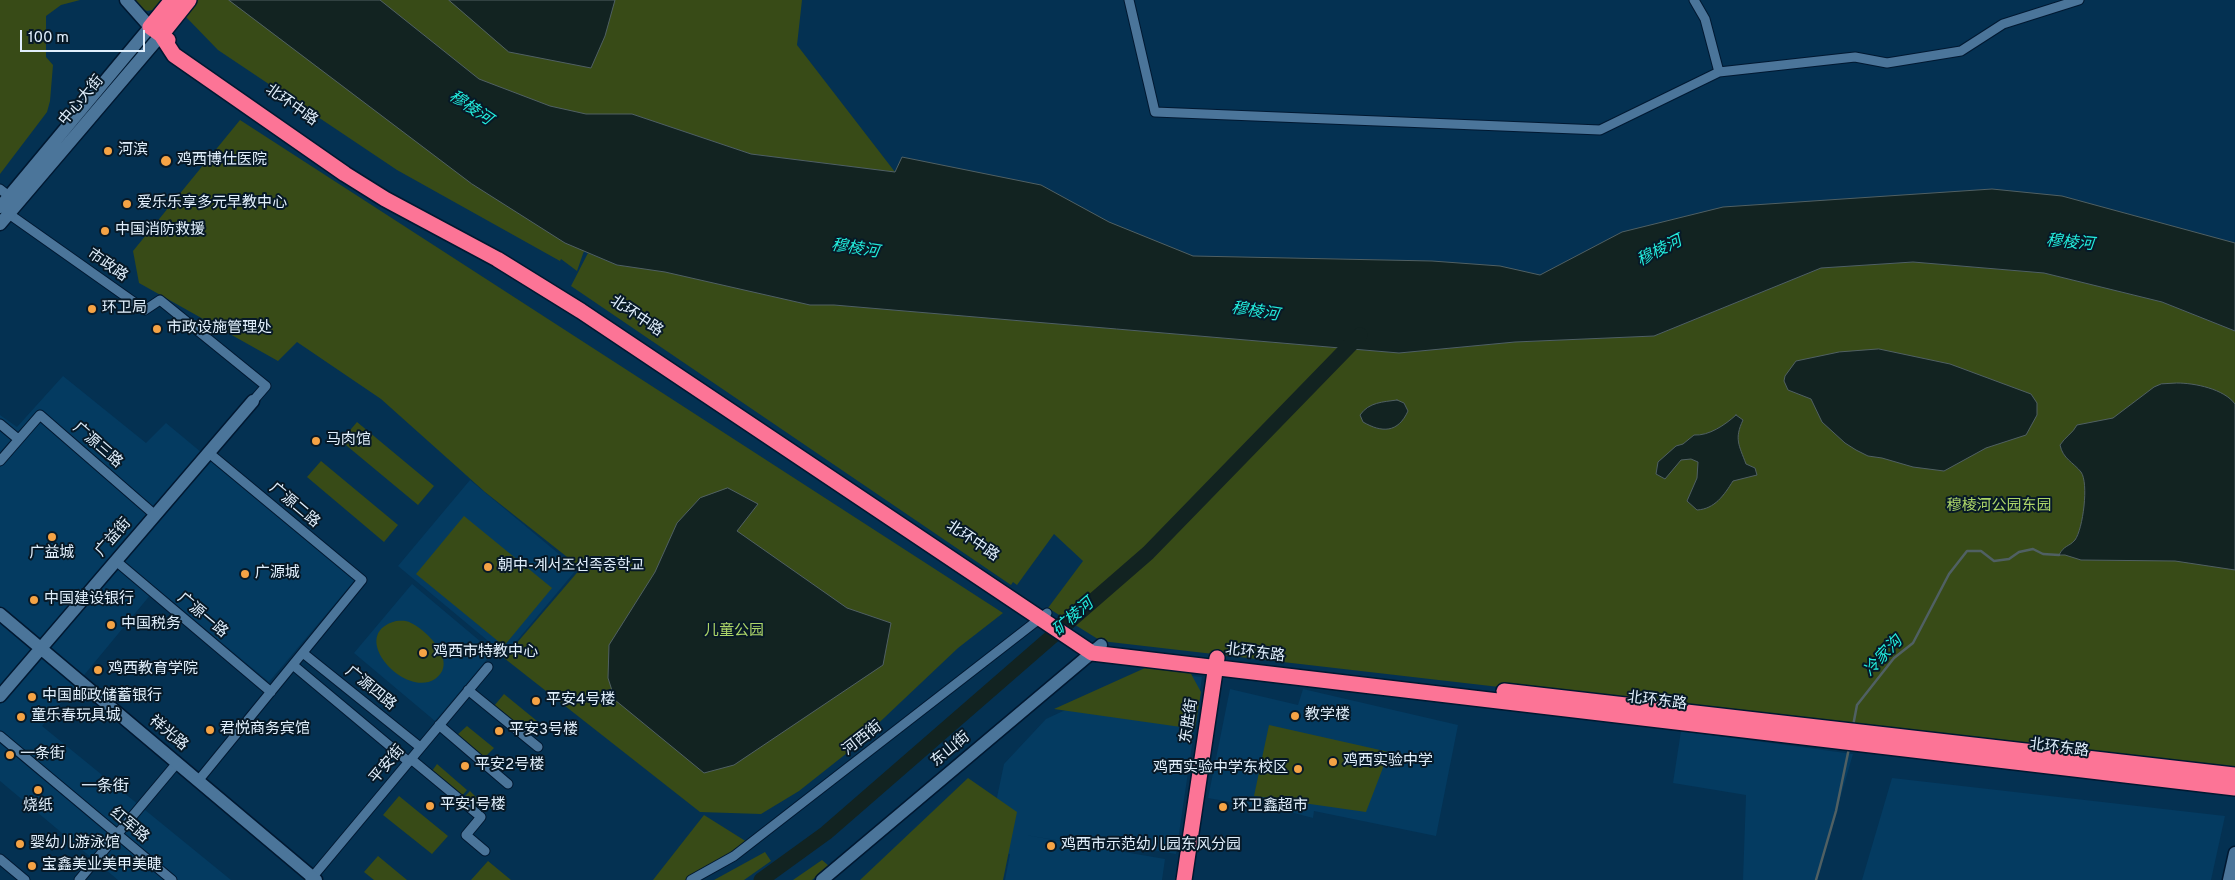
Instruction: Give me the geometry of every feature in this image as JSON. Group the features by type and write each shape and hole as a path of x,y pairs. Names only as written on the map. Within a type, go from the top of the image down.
{"highway":[{"name":"中心大街","path":"160,26 172,0"},
{"name":"中心大街","path":"160,26 189,0"},
{"name":"北环中路","path":"160,26 344,164 383,189 542,275 1081,641"},
{"name":"北环东路","path":"1081,641 1097,649 2235,775"},
{"name":"北环东路","path":"1216,662 2235,788"},
{"name":"东胜街","path":"1184,880 1216,662"}],"street":[{"name":"北环中路","path":"126,0 160,26"},
{"path":"1129,0 1155,112 1600,130 1719,72 1855,57 1887,62 1961,52 2003,24 2079,0"},
{"path":"1694,0 1705,20 1719,72"},
{"name":"中心大街","path":"0,224 4,210 5,192 160,26"},
{"name":"中心大街","path":"4,210 160,26"},
{"name":"市政路","path":"4,210 145,310 160,300 266,386 253,401"},
{"name":"广益街","path":"0,696 253,401"},
{"name":"广源三路","path":"18,439 40,415 155,515"},
{"path":"0,424 18,439 0,460"},
{"name":"广源二路","path":"209,453 362,580 303,653"},
{"name":"广源一路","path":"116,561 271,692"},
{"name":"祥光路","path":"0,614 313,879"},
{"name":"河西街","path":"691,880 734,856 1044,616"},
{"name":"东山街","path":"822,880 1097,649"},
{"path":"198,781 303,653"},
{"name":"广源四路","path":"303,653 420,748"},
{"name":"广源四路","path":"293,665 481,817 466,835 485,851"},
{"name":"平安街","path":"313,879 488,667"},
{"path":"468,690 538,747"},
{"path":"439,725 508,784"},
{"name":"红军路","path":"0,736 172,880"},
{"path":"79,880 177,763"},
{"path":"2229,880 2235,853"},
{"path":"0,859 25,880"}],"shaded area":[{"path":"63,376 146,443 166,423 355,580 269,682 156,588 42,726 231,880 118,880 0,781 0,415 17,427"},
{"name":"朝中-계서조선족중학교","path":"470,480 577,569 505,655 398,566"},
{"name":"鸡西市特教中心","path":"412,584 493,652 435,721 354,653"},
{"path":"1147,672 1202,677 1176,854 1063,835 1062,841 1025,835 1165,859 1162,880 1005,880 1010,854 986,850 1004,764 1046,719"},
{"name":"鸡西实验中学","path":"1230,689 1298,705 1303,689 1458,725 1436,836 1314,811 1313,818 1208,798"},
{"path":"1681,731 1853,754 1816,880 1743,880 1746,795 1673,783"},
{"path":"1892,778 2225,816 2211,880 1862,880"}],"green space":[{"path":"0,0 80,0 61,5 46,16 46,57 53,65 50,101 47,112 0,174"},
{"path":"126,0 802,0 797,45 895,172 751,154 632,114 577,271 561,259 560,261 397,170 218,50 186,17 159,9 147,11"},
{"name":"儿童公园","path":"240,120 1003,613 958,648 847,753 799,791 761,814 700,812 504,658 581,568 485,492 381,399 297,342 278,361 139,283 133,251"},
{"name":"穆棱河公园东园","path":"588,253 617,265 668,272 810,305 834,305 1399,353 1515,342 1654,336 1821,268 1913,262 2044,273 2162,302 2235,331 2235,772 1101,641 1048,608 1083,561 1054,534 1017,585 1013,582 1011,585 571,286"},
{"path":"357,422 434,486 418,505 341,441"},
{"path":"321,461 398,525 384,542 307,477"},
{"path":"464,516 552,588 504,646 416,574"},
{"path":"396,621 407,621 418,627 438,648 444,665 442,672 435,679 422,683 409,680 396,673 385,662 378,650 377,638 382,628"},
{"path":"1145,668 1190,672 1201,692 1195,729 1054,709"},
{"path":"504,694 537,721 527,733 494,706"},
{"path":"1269,725 1389,752 1366,812 1254,796"},
{"path":"467,726 494,748 484,758 457,735"},
{"path":"437,764 467,790 461,797 432,771"},
{"path":"968,778 1017,812 1003,880 860,880"},
{"path":"470,791 479,800 472,807 463,798"},
{"path":"399,796 448,836 432,854 383,815"},
{"path":"704,815 747,842 731,855 685,880 653,880"},
{"path":"765,852 771,861 744,880 714,880"},
{"path":"378,856 407,880 374,880 364,872"},
{"path":"822,860 829,866 812,880 793,880"},
{"path":"488,861 511,880 471,880"}],"water":[{"name":"穆棱河","path":"229,0 380,0 479,79 550,106 586,114 632,114 751,154 895,172 902,157 1041,185 1109,222 1193,256 1432,261 1500,266 1540,275 1622,232 1723,207 1992,189 2062,196 2235,243 2235,331 2162,302 2044,273 1913,262 1821,268 1654,336 1515,342 1399,353 834,305 810,305 665,272 617,265 565,243 472,184"},
{"path":"449,0 615,0 605,36 591,68 509,52"},
{"path":"1879,349 1950,364 2031,394 2037,403 2037,415 2026,435 1986,448 1944,471 1913,467 1868,456 1845,443 1822,422 1811,399 1788,390 1784,381 1785,376 1796,361 1839,352"},
{"path":"2177,383 2209,388 2224,394 2235,404 2235,570 2175,561 2081,560 2059,555 2063,549 2075,540 2078,534 2083,517 2085,495 2085,486 2081,472 2066,457 2060,445 2077,425 2113,418 2154,387 2161,384"},
{"path":"1397,400 1404,403 1408,411 1399,424 1389,429 1383,429 1363,422 1360,415 1368,407 1377,403"},
{"path":"1736,415 1743,420 1738,437 1741,452 1746,464 1755,468 1757,475 1733,481 1714,504 1697,510 1687,501 1697,478 1698,462 1691,459 1681,460 1665,479 1656,474 1658,462 1676,446 1683,444 1694,435 1705,434 1716,429"},
{"path":"728,488 758,504 737,531 847,608 891,623 883,665 734,765 704,773 615,700 608,678 609,645 655,572 677,523 700,498"}],"waterway":[{"name":"矿棱河","path":"761,880 826,833 1148,553 1360,335"},
{"name":"冷家沟","path":"1853,726 1857,705 1894,658 1913,643 1949,574 1967,551 1981,551 1994,561 2009,559 2019,552 2033,549 2043,554 2059,555"},
{"name":"冷家沟","path":"1816,880 1836,811 1849,748"}],"place":[{"name":"河滨","path":"108,151"},
{"name":"鸡西博仕医院","path":"166,161"},
{"name":"爱乐乐享多元早教中心","path":"127,204"},
{"name":"中国消防救援","path":"105,231"},
{"name":"环卫局","path":"92,309"},
{"name":"市政设施管理处","path":"157,329"},
{"name":"马肉馆","path":"316,441"},
{"name":"广益城","path":"52,537"},
{"name":"朝中-계서조선족중학교","path":"488,567"},
{"name":"广源城","path":"245,574"},
{"name":"中国建设银行","path":"34,600"},
{"name":"中国税务","path":"111,625"},
{"name":"鸡西市特教中心","path":"423,653"},
{"name":"鸡西教育学院","path":"98,670"},
{"name":"中国邮政储蓄银行","path":"32,697"},
{"name":"平安4号楼","path":"536,701"},
{"name":"教学楼","path":"1295,716"},
{"name":"童乐春玩具城","path":"21,717"},
{"name":"君悦商务宾馆","path":"210,730"},
{"name":"平安3号楼","path":"499,731"},
{"name":"一条街","path":"10,755"},
{"name":"鸡西实验中学","path":"1333,762"},
{"name":"平安2号楼","path":"465,766"},
{"name":"鸡西实验中学东校区","path":"1298,769"},
{"name":"烧纸","path":"38,790"},
{"name":"平安1号楼","path":"430,806"},
{"name":"环卫鑫超市","path":"1223,807"},
{"name":"婴幼儿游泳馆","path":"20,844"},
{"name":"鸡西市示范幼儿园东风分园","path":"1051,846"},
{"name":"宝鑫美业美甲美睫","path":"32,866"}],"district":[{"name":"一条街","path":"105,788"}]}
